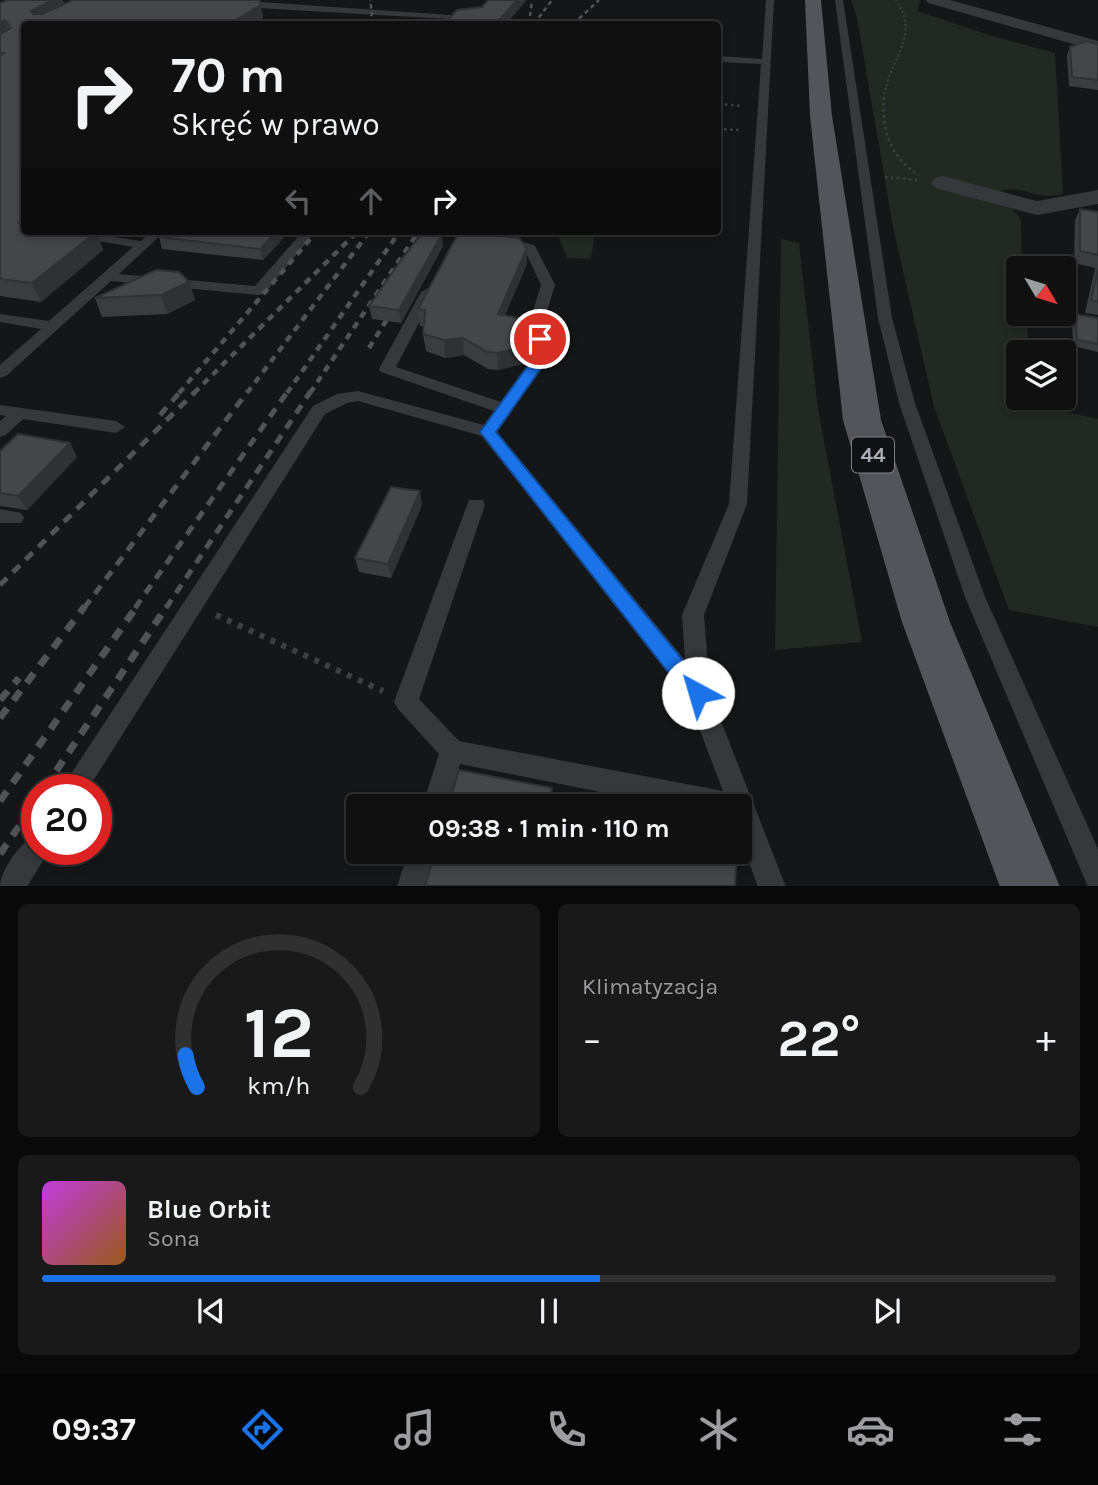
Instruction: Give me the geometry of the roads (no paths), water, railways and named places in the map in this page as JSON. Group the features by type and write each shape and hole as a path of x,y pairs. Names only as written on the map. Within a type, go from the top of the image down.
{"main road":[{"name":"44","path":"813,0 821,116 862,420 926,622 1030,886"}],"street":[{"path":"933,0 1098,46"},
{"path":"943,183 1037,208 1098,197"}],"lane":[{"path":"237,0 243,5 464,19 478,15 492,0"},
{"path":"736,794 698,693 693,615 738,504 770,0"},
{"path":"839,0 862,174 885,318 908,404 975,597 1098,878"},
{"path":"394,21 409,7"},
{"path":"366,21 383,14"},
{"path":"721,59 766,62"},
{"path":"0,373 155,235"},
{"path":"108,277 260,291 307,235"},
{"path":"92,236 144,245"},
{"path":"487,236 514,241 530,249 548,285 536,324 544,354 488,432"},
{"path":"436,277 387,369 505,409"},
{"path":"0,318 53,326"},
{"path":"84,774 319,410 331,402 350,397 373,398 488,432 698,693"},
{"path":"0,410 116,427"},
{"path":"0,431 19,413"},
{"path":"475,505 406,702 452,751 674,794"},
{"path":"439,794 452,751"},
{"path":"752,835 772,886"},
{"path":"411,886 418,864"},
{"path":"12,886 25,865"}],"railway":[{"path":"370,0 372,13 370,21"},
{"path":"529,21 532,0"},
{"path":"536,21 552,0"},
{"path":"576,21 599,0"},
{"path":"179,393 314,235"},
{"path":"194,393 354,235"},
{"path":"247,393 367,235"},
{"path":"287,393 397,235"},
{"path":"310,393 416,235"},
{"path":"369,348 396,305"},
{"path":"160,415 181,391"},
{"path":"0,585 196,391"},
{"path":"84,608 248,391"},
{"path":"135,608 288,391"},
{"path":"166,608 311,391"},
{"path":"0,718 85,606"},
{"path":"0,801 137,606"},
{"path":"54,774 167,606"},
{"path":"0,700 19,678"},
{"path":"0,854 21,823"}]}
